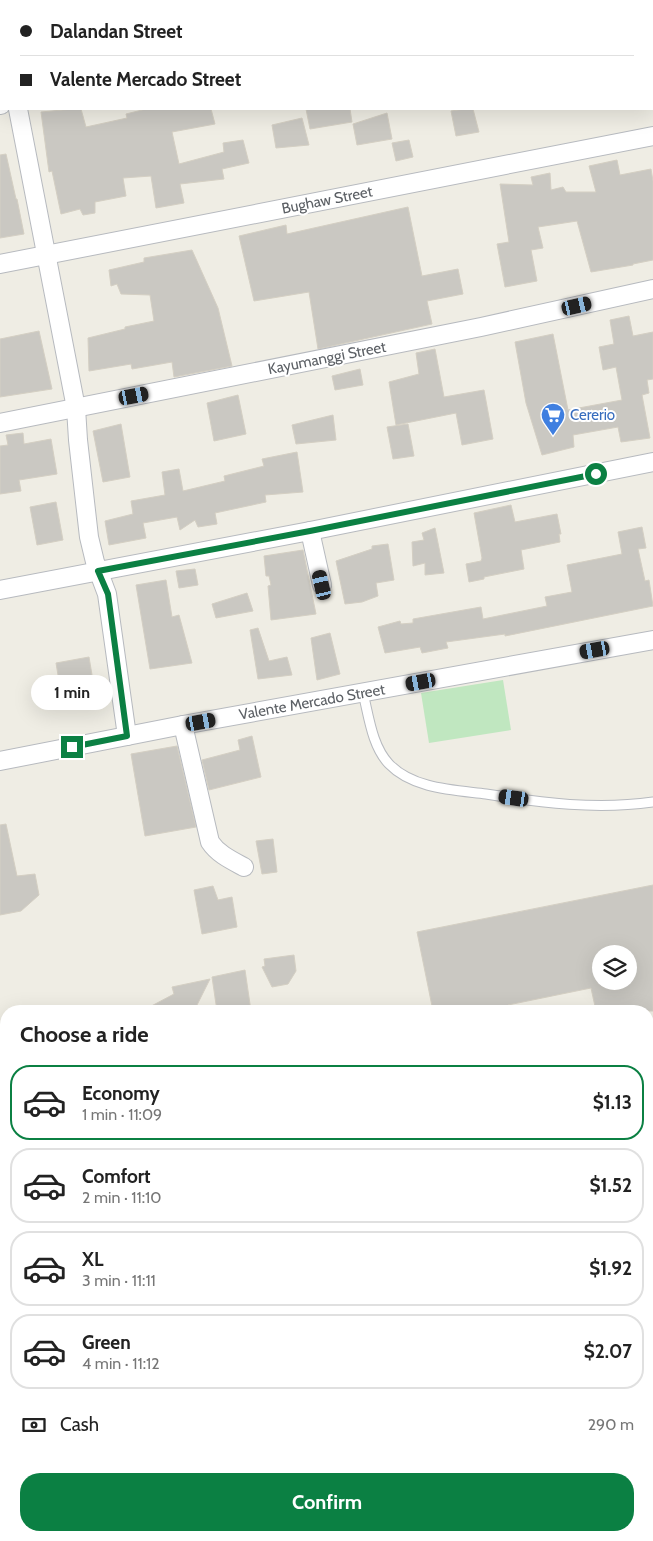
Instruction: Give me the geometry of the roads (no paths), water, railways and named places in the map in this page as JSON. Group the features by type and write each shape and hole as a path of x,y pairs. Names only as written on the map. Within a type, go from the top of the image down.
{"street":[{"path":"18,110 76,408 89,537 98,571 108,594 127,736"},
{"name":"Bughaw Street","path":"0,264 653,136"},
{"name":"Kayumanggi Street","path":"0,423 472,329 653,289"},
{"path":"0,590 310,531 653,462"},
{"path":"310,531 322,585"},
{"name":"Valente Mercado Street","path":"0,761 183,725 653,640"},
{"path":"183,725 210,842 225,858 244,867"}],"lane":[{"path":"363,693 372,731 379,749 389,764 407,778 428,786 551,804 596,806 633,805 653,802"}],"place":[{"name":"Cererio","path":"553,436"}]}
